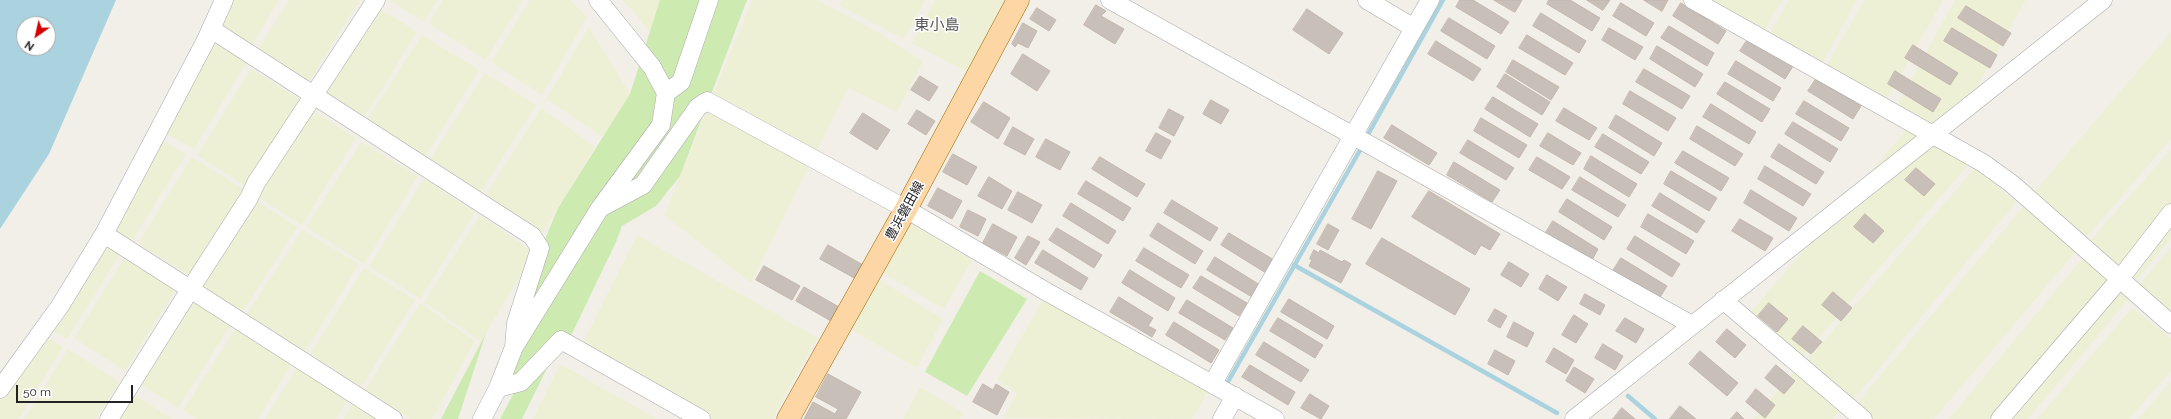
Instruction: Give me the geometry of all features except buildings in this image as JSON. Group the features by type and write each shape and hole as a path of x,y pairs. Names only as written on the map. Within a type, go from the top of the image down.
{"main road":[{"name":"豊浜磐田線","path":"788,419 906,209 1018,0"}],"street":[{"path":"0,389 60,306 104,234 136,177 211,29 224,0"},
{"path":"109,419 249,198 256,183 376,0"},
{"path":"482,419 498,388 514,347 600,208 661,125 666,93 652,67 598,0"},
{"path":"666,93 681,82 709,0"},
{"path":"1110,0 1692,325"},
{"path":"1367,0 1414,28"},
{"path":"1222,419 1225,391 1353,136 1430,0"},
{"path":"1693,0 1983,163 2012,184 2119,280 2171,324"},
{"path":"1574,419 2103,0"},
{"path":"211,29 532,236 540,248 516,323 514,347"},
{"path":"600,208 643,185 698,107 707,101 906,209 1047,292 1275,419"},
{"path":"2000,419 2119,280 2171,213"},
{"path":"104,234 191,288 393,419"},
{"path":"1723,300 1863,419"},
{"path":"498,388 521,382 561,340 701,419"}],"green space":[{"path":"225,0 279,0 248,52 211,29"},
{"path":"289,0 360,0 309,82 258,49"},
{"path":"366,0 417,32 363,119 312,86"},
{"path":"389,0 437,0 424,22"},
{"path":"443,0 523,0 486,60 428,23"},
{"path":"530,0 570,0 587,17 542,95 491,62"},
{"path":"623,0 660,0 650,32"},
{"path":"660,0 747,0 680,176 656,206 622,226 616,242 567,344 507,393 529,278 558,208 630,94"},
{"path":"752,0 817,0 876,31 923,62 897,112 848,88 751,283 664,215"},
{"path":"842,0 925,0 904,39 839,5"},
{"path":"935,0 1018,0 977,77 912,43"},
{"path":"1708,0 1782,0 1764,31"},
{"path":"1789,0 1857,0 1823,62 1770,33"},
{"path":"1864,0 1943,0 1886,100 1827,65"},
{"path":"1955,0 2026,0 1949,137 1896,107"},
{"path":"589,27 630,94 603,137 546,99"},
{"path":"2171,32 2171,139 2084,240 2031,196"},
{"path":"422,35 479,70 425,157 367,120"},
{"path":"206,40 248,60 194,149 160,130"},
{"path":"251,69 302,101 248,188 197,155"},
{"path":"485,73 536,105 481,192 430,159"},
{"path":"305,106 356,138 302,225 251,193"},
{"path":"541,108 595,147 542,234 485,196"},
{"path":"1913,122 1969,164 1797,363 1744,320"},
{"path":"156,137 186,154 133,239 124,248 67,339 46,327"},
{"path":"361,142 418,176 364,264 306,227"},
{"path":"2171,149 2171,238 2136,281 2089,242"},
{"path":"192,157 243,189 189,276 138,243"},
{"path":"1975,168 2016,202 1849,405 1802,366"},
{"path":"424,179 475,212 420,299 369,266"},
{"path":"246,194 297,227 242,313 192,281"},
{"path":"2024,206 2078,249 1934,419 1864,419 1852,409"},
{"path":"480,215 534,253 481,341 424,302"},
{"path":"911,224 972,260 944,309 881,272"},
{"path":"302,230 359,264 305,352 246,315"},
{"path":"637,235 818,338 787,390 773,419 701,419 579,350"},
{"path":"2171,247 2171,313 2139,285"},
{"path":"128,252 179,284 125,371 74,338"},
{"path":"2084,256 2132,295 2028,419 1949,419"},
{"path":"364,268 415,300 361,387 310,354"},
{"path":"980,271 1027,299 967,396 925,372"},
{"path":"878,279 943,319 917,368 850,329"},
{"path":"182,289 233,321 178,408 128,376"},
{"path":"1047,292 1213,383 1192,419 1004,418 1017,393 997,380"},
{"path":"420,303 475,341 432,419 410,419 365,390"},
{"path":"2132,308 2171,338 2171,371 2129,419 2037,419"},
{"path":"238,325 295,359 258,419 197,419 183,410"},
{"path":"41,333 63,347 19,419 0,419 0,389"},
{"path":"486,333 458,419 441,419"},
{"path":"68,349 119,382 96,419 24,419"},
{"path":"300,362 351,395 336,419 265,419"},
{"path":"549,364 522,419 500,419 516,389"},
{"path":"560,364 657,419 533,419"},
{"path":"1796,369 1842,408 1833,419 1754,419"},
{"path":"2171,381 2171,419 2138,419"},
{"path":"122,387 173,419 102,419"},
{"path":"920,387 964,413 960,419 903,419"},
{"path":"356,398 385,419 343,419"}],"water":[{"path":"0,0 116,0 49,154 0,229"}],"waterway":[{"path":"1366,138 1443,0"},
{"path":"1225,387 1363,145"},
{"path":"1294,265 1557,413"},
{"path":"1628,396 1655,419"}],"district":[{"name":"東小島","path":"937,25"}]}
